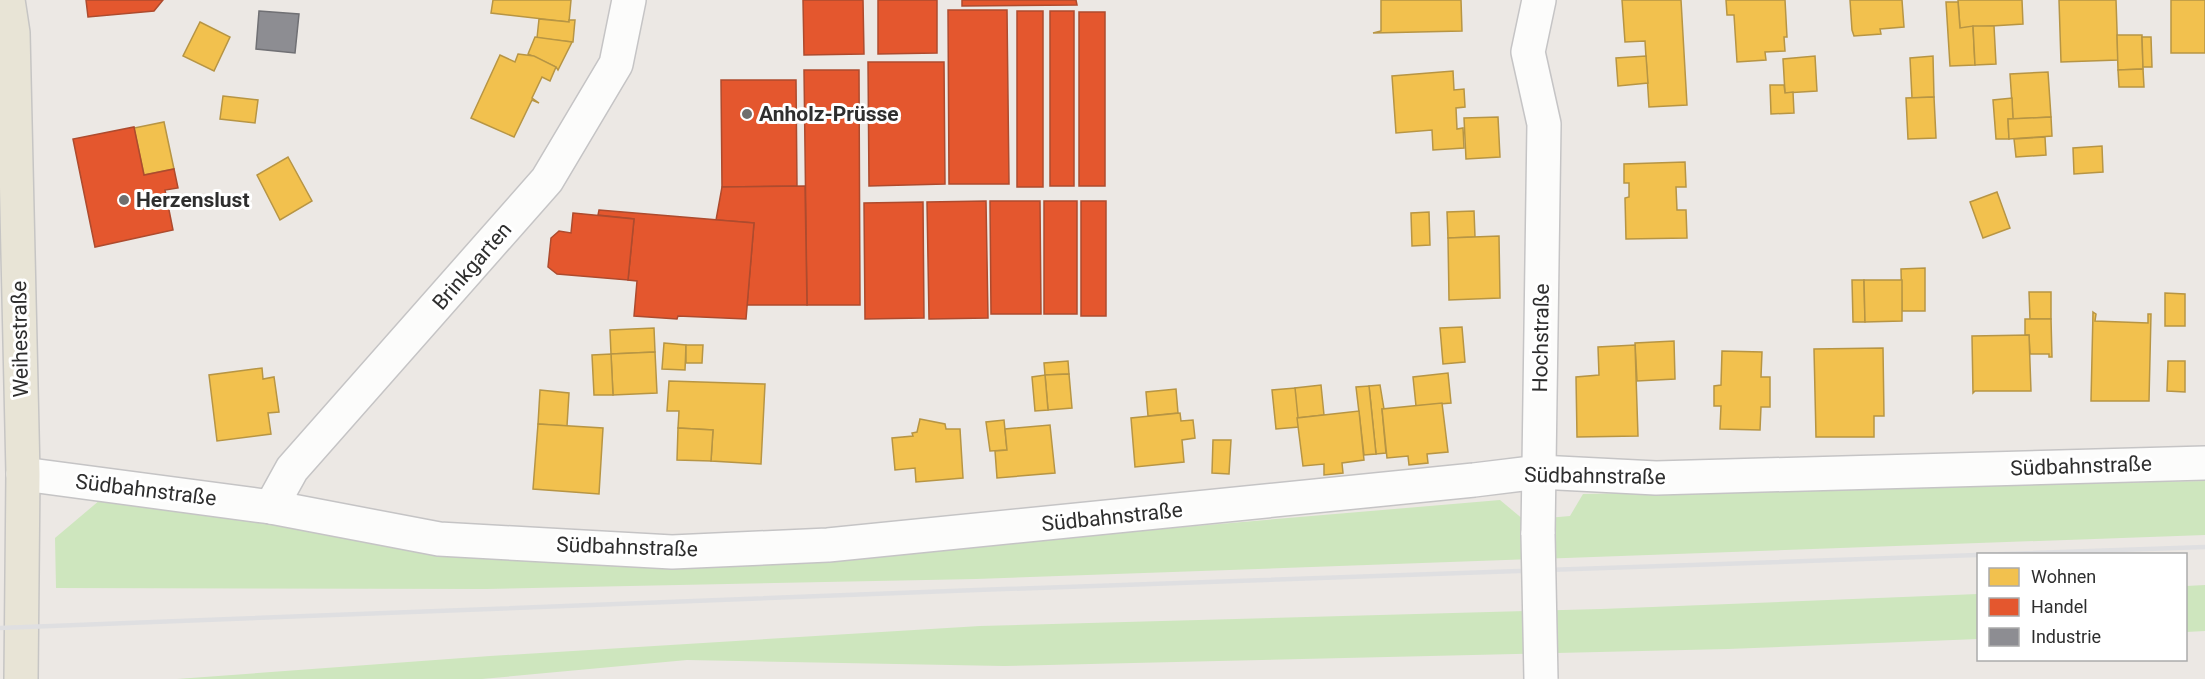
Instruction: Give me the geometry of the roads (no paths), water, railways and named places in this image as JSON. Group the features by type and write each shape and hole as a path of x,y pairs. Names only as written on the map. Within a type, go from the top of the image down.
{"main road":[{"name":"Weihestraße","path":"8,0 6,35 23,474 21,679"}],"street":[{"name":"Brinkgarten","path":"271,507 292,469 547,180 616,64 629,0"},
{"name":"Hochstraße","path":"1539,0 1528,52 1544,124 1539,472 1541,679"},
{"name":"Südbahnstraße","path":"23,474 271,507 439,539 672,552 828,545 1539,472 1656,478 2205,463"}],"railway":[{"path":"2034,553 2205,547"},
{"path":"0,628 977,590 1977,555"}],"place":[{"name":"Anholz-Prüsse","path":"747,114"},
{"name":"Herzenslust","path":"124,200"}]}
